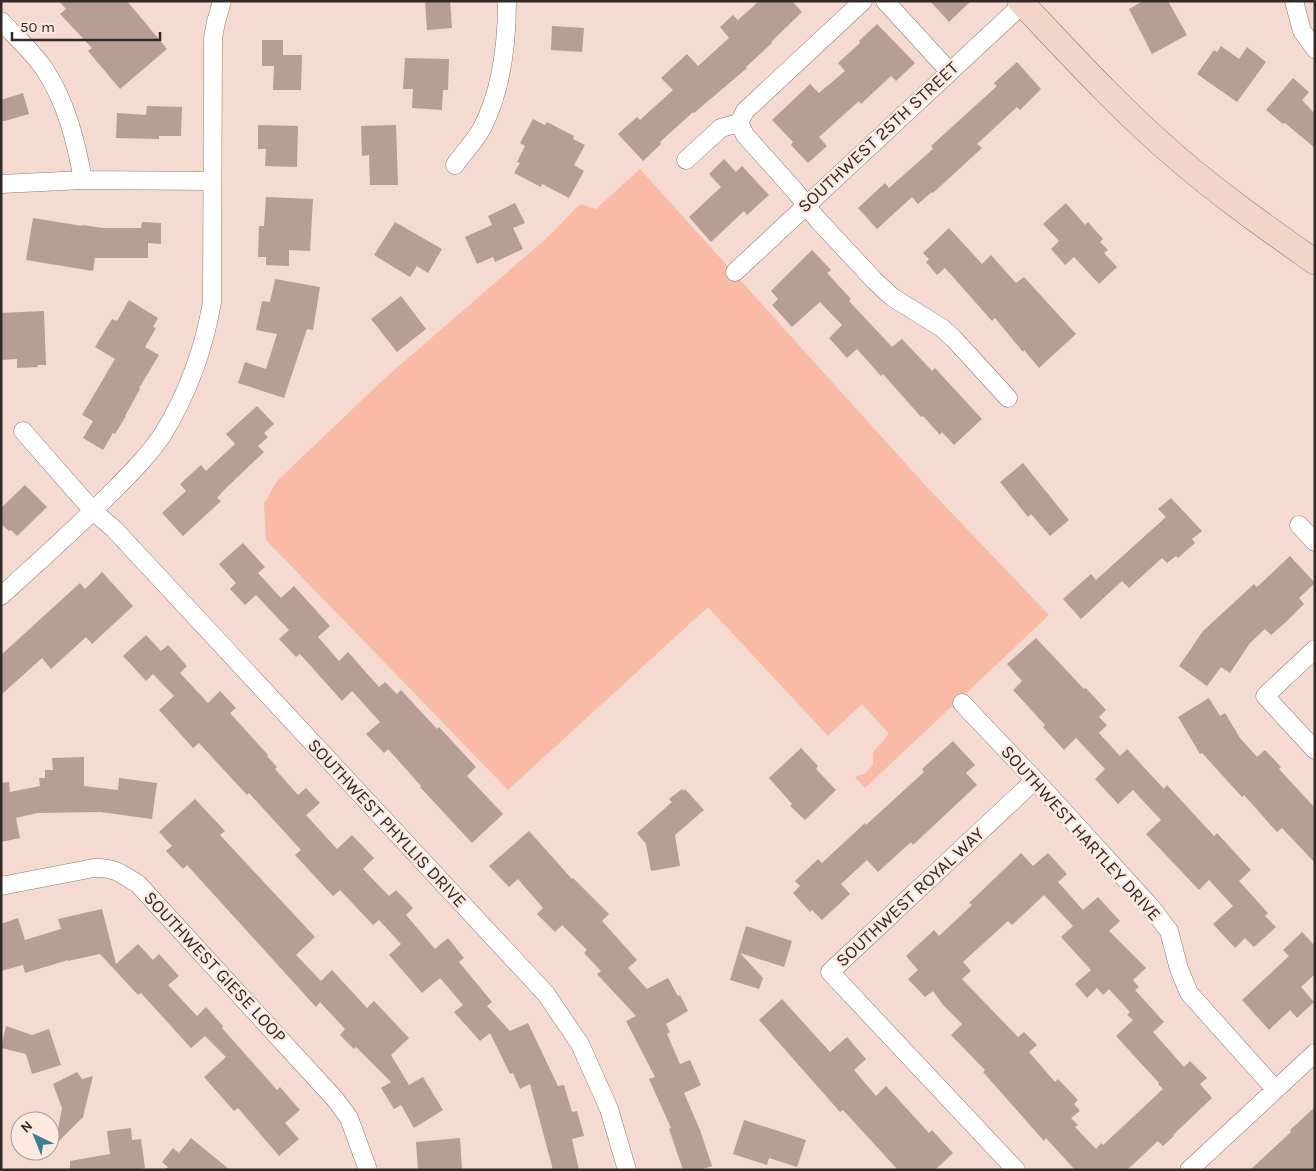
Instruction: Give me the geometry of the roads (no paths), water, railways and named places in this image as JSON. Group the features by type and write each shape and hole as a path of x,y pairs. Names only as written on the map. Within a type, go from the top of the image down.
{"main road":[{"path":"1023,2 1125,110 1158,141 1205,181 1315,262"}],"street":[{"path":"1,596 93,511 131,472 162,435 182,400 195,368 206,333 212,302 213,38 222,1"},
{"path":"455,165 481,131 498,90 507,31 507,1"},
{"path":"686,160 721,128 739,123 745,112 863,1"},
{"path":"885,1 949,71"},
{"path":"1294,1 1302,31 1315,49"},
{"name":"SOUTHWEST 25TH STREET","path":"735,272 1023,2"},
{"path":"1,21 45,70 57,92 76,142 83,180"},
{"path":"739,123 745,135 874,280 892,297 929,319 948,334 1008,398"},
{"path":"1,184 83,180 211,182"},
{"name":"SOUTHWEST PHYLLIS DRIVE","path":"23,431 93,511 114,529 546,994 580,1044 609,1109 627,1170"},
{"path":"1299,525 1315,542"},
{"path":"1315,649 1265,696 1315,750"},
{"name":"SOUTHWEST HARTLEY DRIVE","path":"962,703 1150,906 1169,931 1179,969 1189,993 1275,1089"},
{"name":"SOUTHWEST ROYAL WAY","path":"1016,1170 830,972 1035,780"},
{"name":"SOUTHWEST GIESE LOOP","path":"1,886 94,868 115,870 138,884 336,1099 349,1118 368,1170"},
{"path":"1189,1170 1315,1052"}]}
